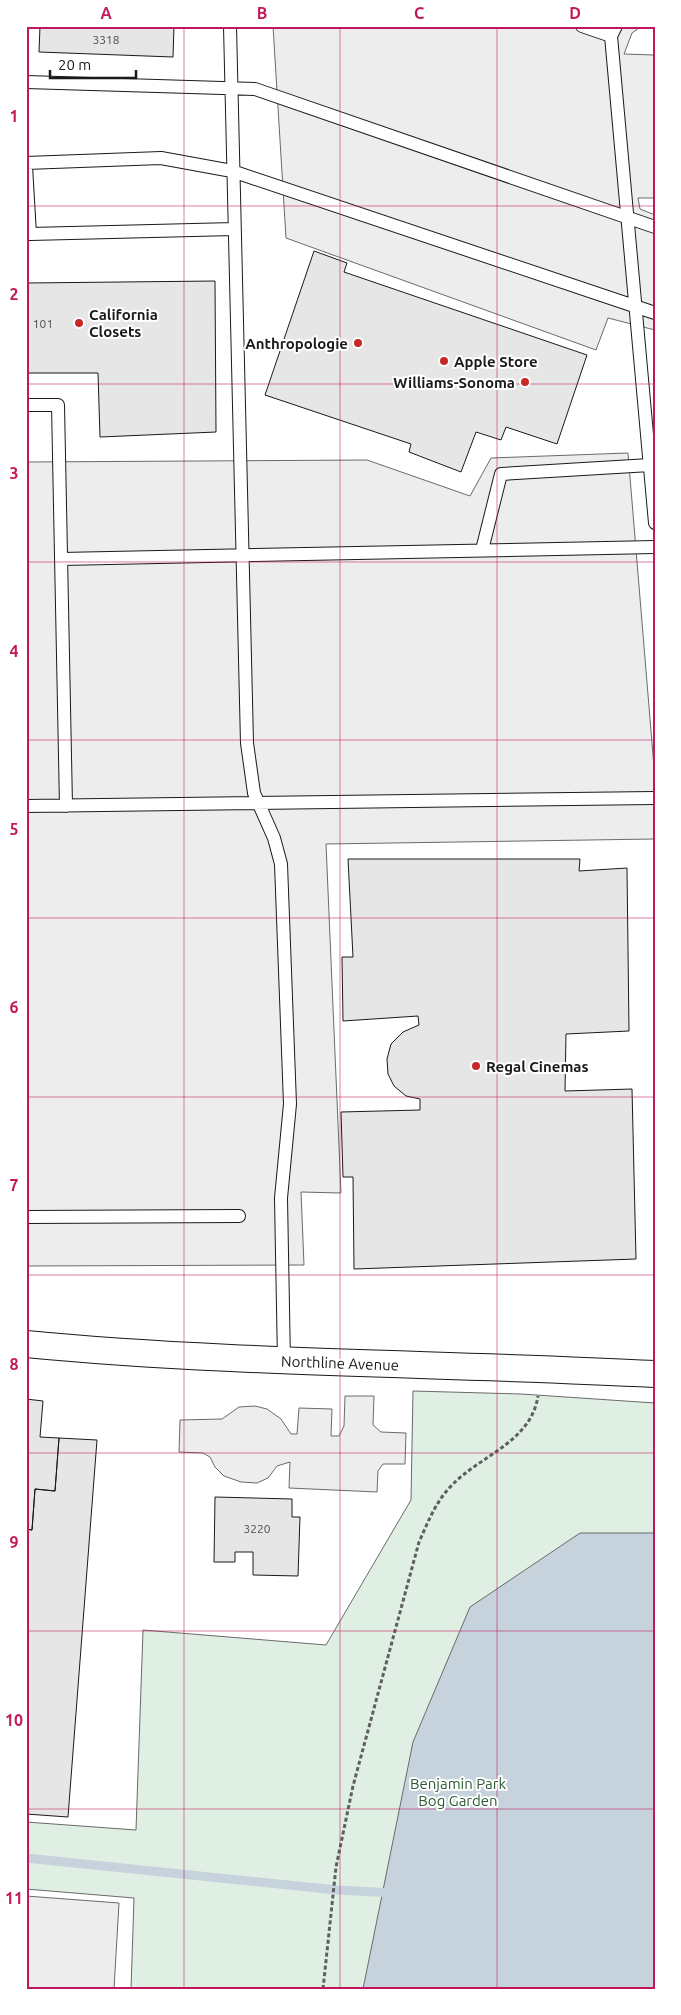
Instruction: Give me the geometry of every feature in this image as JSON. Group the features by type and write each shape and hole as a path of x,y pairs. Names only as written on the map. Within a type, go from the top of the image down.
{"street":[{"name":"Northline Avenue","path":"26,1344 152,1356 284,1362 543,1368 655,1374"}],"lane":[{"path":"230,26 247,743 254,793 274,838 281,864 284,909 290,1104 281,1198 284,1362"},
{"path":"582,26 614,31 627,219 635,307 640,337 655,524"},
{"path":"26,82 255,89 627,219 655,227"},
{"path":"234,229 30,234 26,165 162,158 232,170 655,313"},
{"path":"26,405 58,405 66,806"},
{"path":"482,550 502,474 650,465"},
{"path":"61,559 655,547"},
{"path":"26,806 655,798"},
{"path":"26,1217 239,1216"}],"path":[{"path":"323,1989 336,1867 352,1786 419,1542 434,1510 452,1485 520,1434 536,1408 543,1368"}],"green space":[{"name":"Benjamin Park Bog Garden","path":"413,1391 521,1394 655,1403 655,1989 131,1989 134,1898 26,1889 26,1822 136,1830 143,1630 326,1645 411,1500"}],"shaded area":[{"path":"273,26 642,26 632,33 624,54 654,55 655,198 638,198 640,209 655,215 655,330 608,318 596,350 286,238"},
{"path":"628,453 655,779 655,839 326,844 341,1193 301,1192 304,1265 26,1266 26,462 367,460 470,496 491,458"},
{"path":"345,1396 374,1396 373,1425 381,1432 406,1433 405,1464 383,1464 378,1471 377,1492 289,1488 290,1462 277,1466 268,1478 257,1483 241,1482 224,1476 215,1467 210,1457 203,1453 179,1452 180,1420 222,1419 239,1407 255,1406 267,1409 281,1419 291,1434 297,1434 299,1408 332,1409 331,1436 339,1436 344,1426"},
{"path":"580,1533 655,1533 655,1989 363,1989 413,1742 470,1607"},
{"path":"26,1896 119,1903 114,1989 26,1989"}],"building":[{"path":"40,26 174,26 173,57 39,52"},
{"path":"314,251 347,263 344,272 587,355 557,444 506,427 501,440 476,432 461,472 409,452 411,444 265,395"},
{"path":"215,281 216,432 100,437 98,373 26,373 26,283"},
{"name":"Regal Cinemas","path":"348,859 580,859 579,871 627,868 629,1031 566,1034 565,1091 632,1089 636,1259 354,1269 353,1177 343,1177 341,1112 420,1110 420,1099 406,1096 394,1086 388,1074 387,1059 391,1044 403,1032 419,1025 418,1016 343,1021 342,957 353,957"},
{"path":"26,1399 43,1401 40,1437 59,1438 55,1491 35,1489 32,1530 26,1529"},
{"path":"59,1438 97,1440 68,1817 26,1814 26,1529 32,1530 35,1489 55,1491"},
{"path":"215,1497 292,1499 292,1517 300,1517 298,1576 253,1575 253,1552 235,1552 235,1562 214,1562"}],"waterway":[{"path":"26,1858 337,1890 394,1893"}],"place":[{"name":"California Closets","path":"79,323"},
{"name":"Anthropologie","path":"358,343"},
{"name":"Apple Store","path":"444,361"},
{"name":"Williams-Sonoma","path":"525,382"},
{"name":"Regal Cinemas","path":"476,1066"}]}
